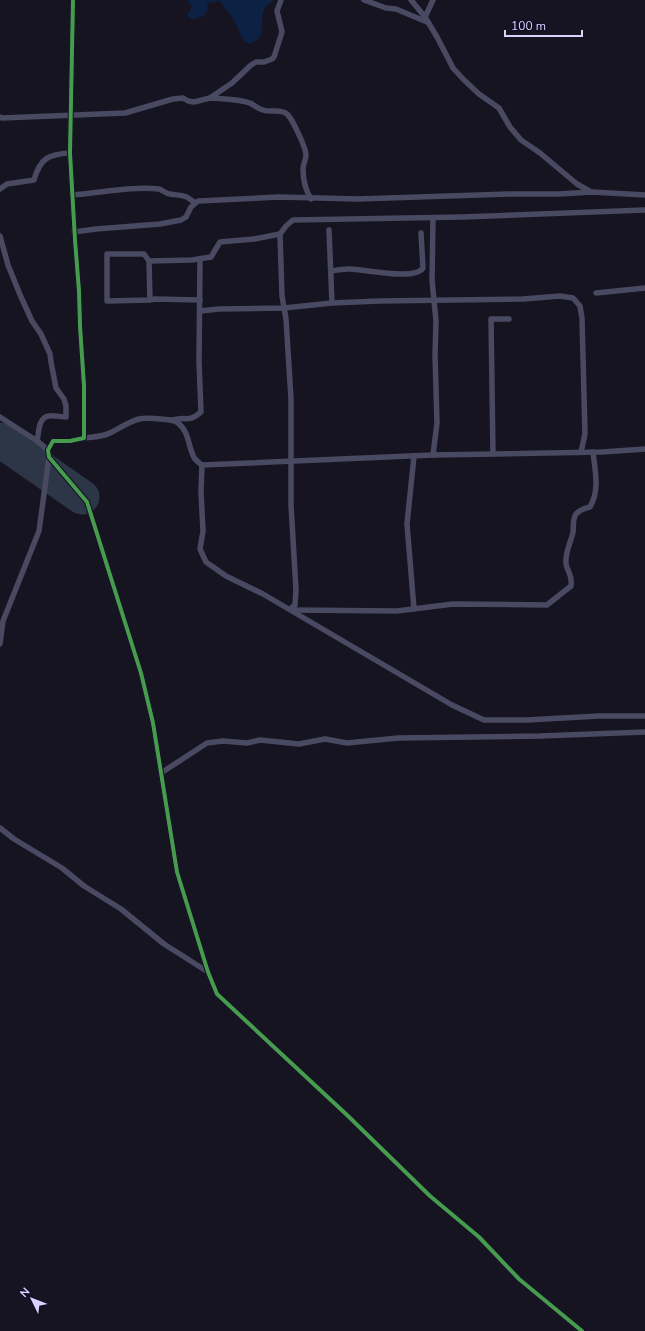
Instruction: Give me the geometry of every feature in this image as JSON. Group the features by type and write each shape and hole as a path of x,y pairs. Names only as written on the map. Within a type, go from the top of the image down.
{"street":[{"path":"73,0 70,153 84,386 84,438"},
{"path":"210,98 232,83 251,65 256,62 264,62 274,57 282,32 277,11 281,0"},
{"path":"364,0 386,8 396,9 426,20"},
{"path":"411,0 437,37 453,68 479,94 499,108 510,127 521,140 540,153 577,184 592,192"},
{"path":"426,20 433,0"},
{"path":"0,117 41,118 124,113 173,99 183,98 194,102 210,98 231,100 249,103 264,111 279,110 287,114 298,132 306,150 303,170 308,193 311,198"},
{"path":"0,189 7,184 34,180 38,167 47,157 56,154 70,153"},
{"path":"72,195 124,190 161,189 168,194 180,194 195,203"},
{"path":"74,232 160,224 180,220 186,217 191,207 198,201 272,197 358,199 592,192 645,195"},
{"path":"290,610 295,605 296,590 291,506 291,400 281,280 280,234 286,226 293,220 433,218 645,210"},
{"path":"433,218 432,280 436,321 435,355 437,422 433,455"},
{"path":"329,230 332,303"},
{"path":"331,271 348,269 397,274 416,273 421,271 423,268 421,233"},
{"path":"149,261 200,259 211,257 220,242 254,239 280,234"},
{"path":"0,236 8,265 21,297 32,322 41,334 50,354 50,362 56,388 64,399 66,406 66,417 48,416 41,420 38,428 37,441"},
{"path":"150,300 149,261 144,254 107,254 107,301 200,300"},
{"path":"0,644 3,621 39,531 49,457 48,450 53,441 70,441 98,437 141,418 150,417 172,420 188,420 196,417 201,412 200,259"},
{"path":"596,293 645,288"},
{"path":"200,311 284,308 332,303 560,296 573,298 580,306 582,325 585,434 581,452"},
{"path":"493,454 491,319 509,319"},
{"path":"0,417 48,450"},
{"path":"172,420 179,423 184,430 195,459 202,465 291,460 433,455 593,452 645,449"},
{"path":"290,610 396,611 453,604 547,605 571,586 572,580 565,564 573,530 573,523 576,515 583,509 590,507 597,491 593,452"},
{"path":"414,456 407,524 414,609"},
{"path":"49,457 87,502 94,522 141,673 153,723 177,872 208,972 217,994 347,1115 430,1196 479,1237 519,1279 582,1331"},
{"path":"202,465 201,492 203,532 200,549 206,562 226,576 263,594 452,705 484,720 645,716"},
{"path":"161,773 207,742 224,741 247,743 260,740 299,744 325,739 347,743 398,738 540,736 645,732"},
{"path":"0,828 14,839 62,868 84,886 121,909 164,944 208,972"}],"water":[{"path":"187,0 274,0 267,5 263,12 261,35 257,40 250,44 244,41 233,18 219,1 208,3 207,12 203,16 190,19 188,13 192,6"}],"runway":[{"path":"0,440 82,497"}],"cycle path":[{"path":"73,0 70,153 84,386 84,438 70,441 53,441 48,450 49,457 87,502 141,673 153,723 177,872 208,972 217,994 347,1115 430,1196 479,1237 519,1279 582,1331"}]}
